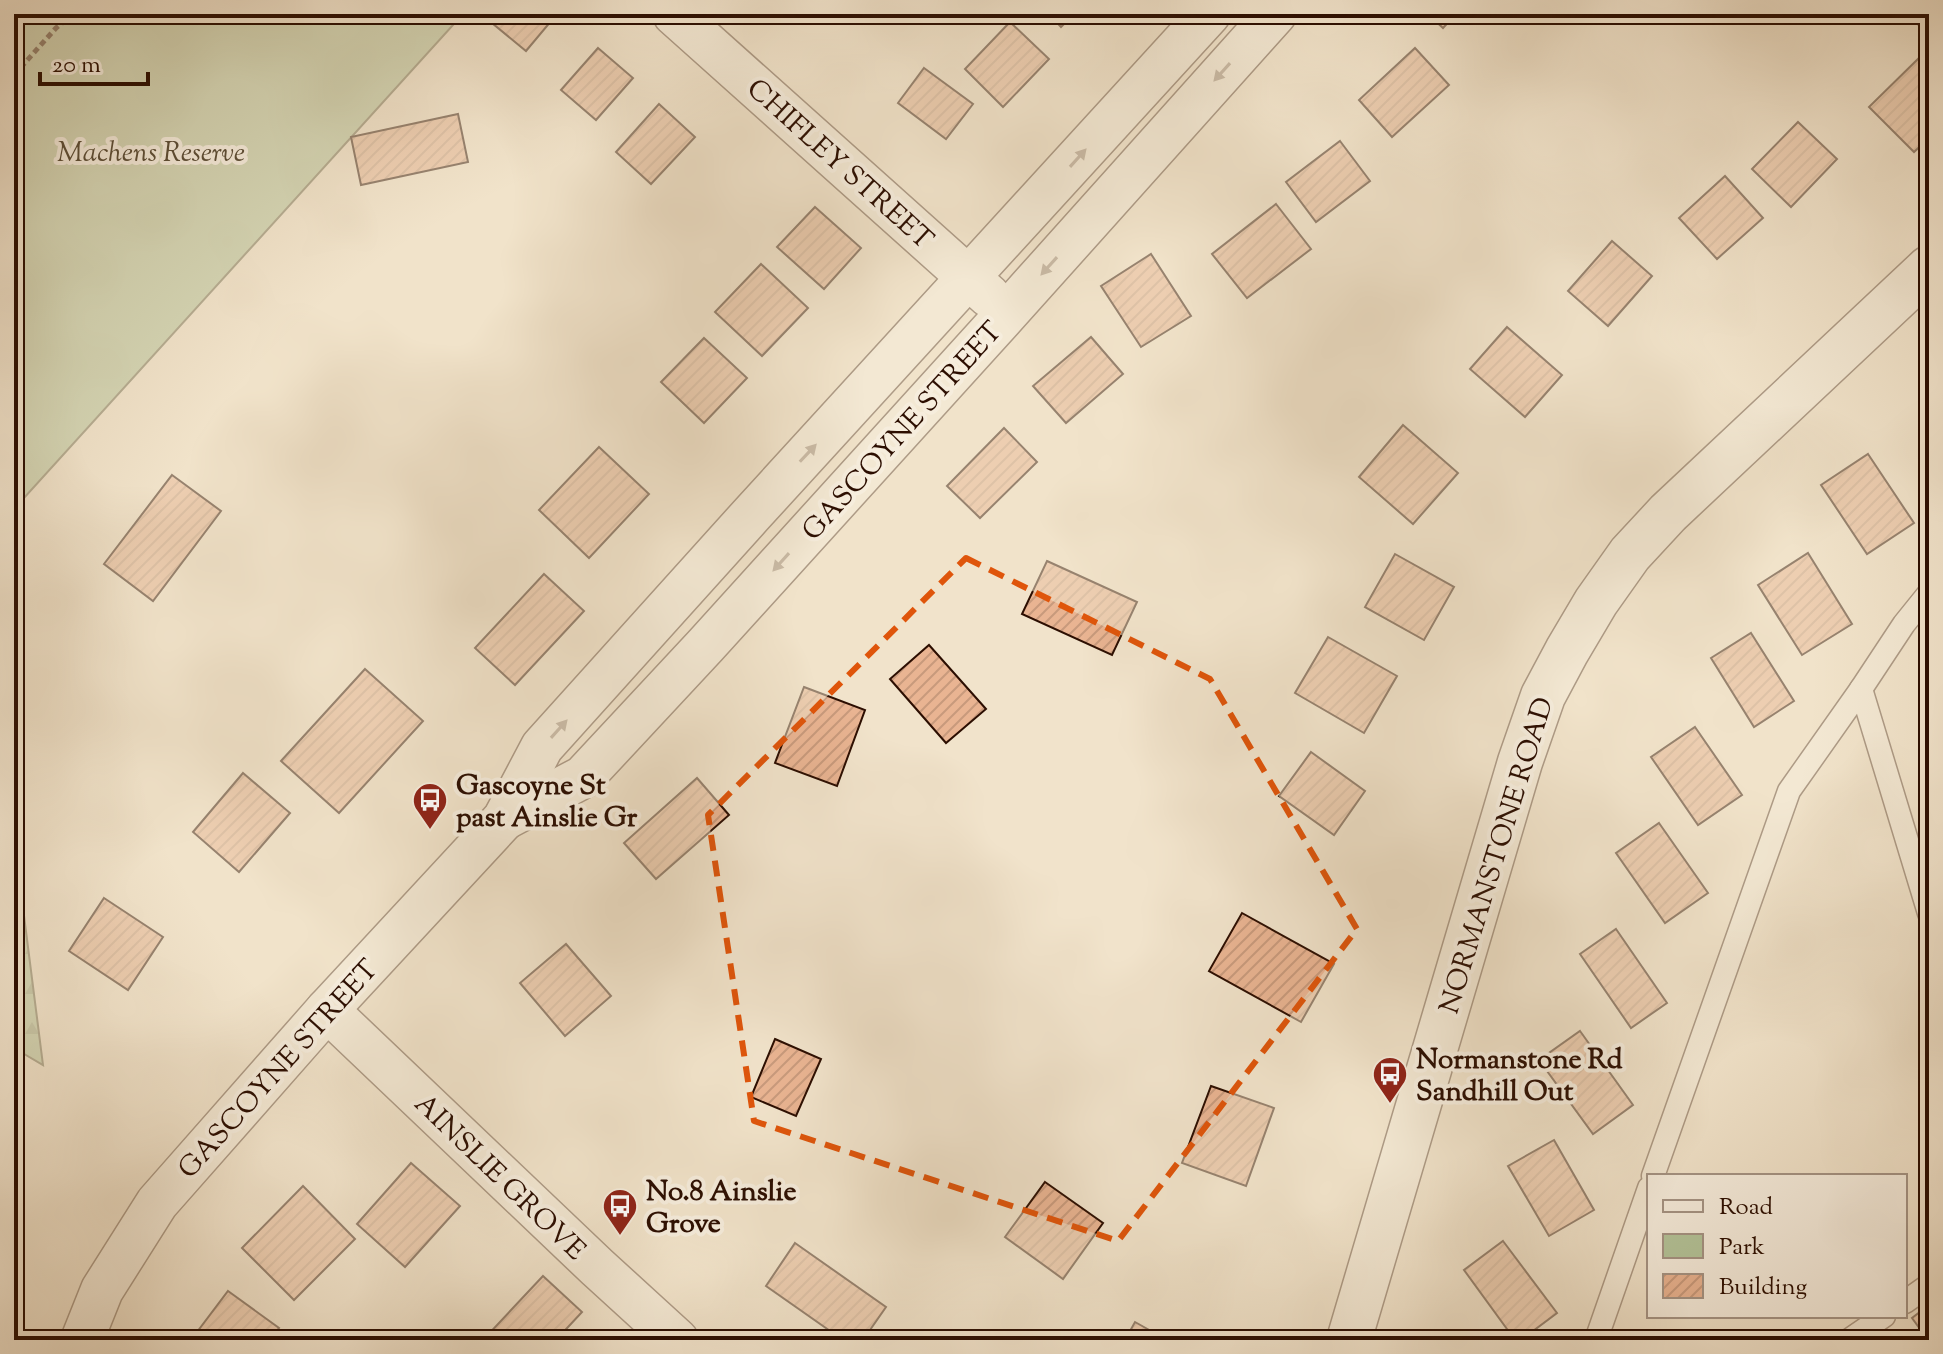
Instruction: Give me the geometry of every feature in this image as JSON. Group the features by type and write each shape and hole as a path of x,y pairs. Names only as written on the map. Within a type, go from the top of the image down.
{"street":[{"name":"CHIFLEY STREET","path":"674,14 1008,312"},
{"name":"GASCOYNE STREET","path":"82,1340 102,1290 157,1203 327,1010 504,819 542,747 1209,14"},
{"name":"GASCOYNE STREET","path":"504,819 583,777 716,634 1275,14"},
{"name":"NORMANSTONE ROAD","path":"1349,1340 1520,762 1543,696 1567,651 1630,554 1668,513 1929,268"},
{"name":"AINSLIE GROVE","path":"327,1010 677,1340"}],"lane":[{"path":"1654,1174 1789,791 1904,624 1929,593"},
{"path":"1861,689 1929,913"},
{"path":"1596,1340 1647,1194"},
{"path":"1907,1301 1929,1285"},
{"path":"1849,1340 1881,1318"}],"path":[{"path":"14,75 56,28 73,14"}],"highlighted area":[{"path":"966,558 1210,679 1357,929 1118,1241 754,1121 708,815"}],"green space":[{"name":"Machens Reserve","path":"14,14 463,14 14,509"},
{"path":"14,837 43,1065 14,1048"}],"building":[{"path":"481,14 557,14 526,51"},
{"path":"1049,14 1074,14 1061,27"},
{"path":"1428,14 1456,14 1443,28"},
{"path":"1909,14 1929,14 1929,25 1923,30"},
{"path":"1010,22 1049,59 1003,107 965,69"},
{"path":"598,48 633,78 596,120 561,90"},
{"path":"1415,48 1449,85 1392,137 1359,100"},
{"path":"1919,58 1929,68 1929,138 1914,152 1869,107"},
{"path":"924,68 973,104 946,139 898,103"},
{"path":"659,104 695,137 651,184 616,152"},
{"path":"458,114 468,162 361,185 351,137"},
{"path":"1798,122 1837,159 1791,207 1752,169"},
{"path":"1340,141 1370,181 1316,222 1286,182"},
{"path":"1725,176 1763,218 1717,259 1679,218"},
{"path":"1276,204 1311,249 1247,298 1212,254"},
{"path":"815,207 861,248 824,289 777,247"},
{"path":"1612,241 1652,276 1608,326 1568,291"},
{"path":"1151,254 1191,316 1141,347 1101,286"},
{"path":"761,264 808,308 762,356 715,312"},
{"path":"1507,327 1562,375 1525,417 1470,369"},
{"path":"1091,337 1123,374 1066,423 1033,386"},
{"path":"704,338 747,378 704,423 661,382"},
{"path":"1403,425 1458,473 1413,524 1359,477"},
{"path":"1004,428 1037,462 980,518 947,486"},
{"path":"599,447 649,494 589,558 539,510"},
{"path":"1868,454 1914,523 1867,554 1821,485"},
{"path":"172,475 221,511 153,601 104,564"},
{"path":"1808,553 1852,624 1802,655 1758,585"},
{"path":"1395,554 1454,587 1424,640 1365,607"},
{"path":"1047,561 1137,602 1112,655 1022,614"},
{"path":"544,574 584,611 515,685 475,648"},
{"path":"1751,633 1794,701 1754,727 1711,658"},
{"path":"1328,637 1397,676 1364,733 1295,693"},
{"path":"929,645 986,709 946,743 890,679"},
{"path":"365,669 423,721 339,813 281,761"},
{"path":"804,687 865,710 837,786 775,763"},
{"path":"1695,727 1742,795 1698,825 1651,757"},
{"path":"1311,752 1365,791 1334,835 1279,796"},
{"path":"243,773 290,813 239,872 193,832"},
{"path":"697,778 729,815 656,879 624,843"},
{"path":"1659,823 1708,893 1665,923 1616,853"},
{"path":"104,898 163,937 128,990 69,951"},
{"path":"1242,913 1334,964 1301,1022 1209,971"},
{"path":"1616,929 1667,1003 1631,1028 1580,954"},
{"path":"566,944 611,996 565,1036 520,983"},
{"path":"1580,1031 1633,1105 1593,1134 1539,1060"},
{"path":"775,1039 821,1059 796,1116 751,1097"},
{"path":"1211,1086 1274,1108 1246,1186 1182,1163"},
{"path":"1554,1140 1594,1210 1549,1236 1508,1166"},
{"path":"411,1163 460,1206 405,1267 357,1224"},
{"path":"1045,1182 1103,1223 1063,1279 1005,1237"},
{"path":"303,1186 355,1239 294,1300 242,1248"},
{"path":"1503,1241 1557,1313 1521,1340 1515,1340 1464,1270"},
{"path":"795,1243 886,1307 863,1340 843,1340 766,1286"},
{"path":"543,1276 582,1312 556,1340 483,1340"},
{"path":"228,1291 279,1328 270,1340 191,1340"},
{"path":"1929,1305 1929,1340 1928,1340 1912,1318"},
{"path":"1135,1322 1167,1340 1125,1340"}],"place":[{"name":"Gascoyne St past Ainslie Gr","path":"430,831"},
{"name":"Normanstone Rd Sandhill Out","path":"1390,1105"},
{"name":"No.8 Ainslie Grove","path":"620,1237"}]}
